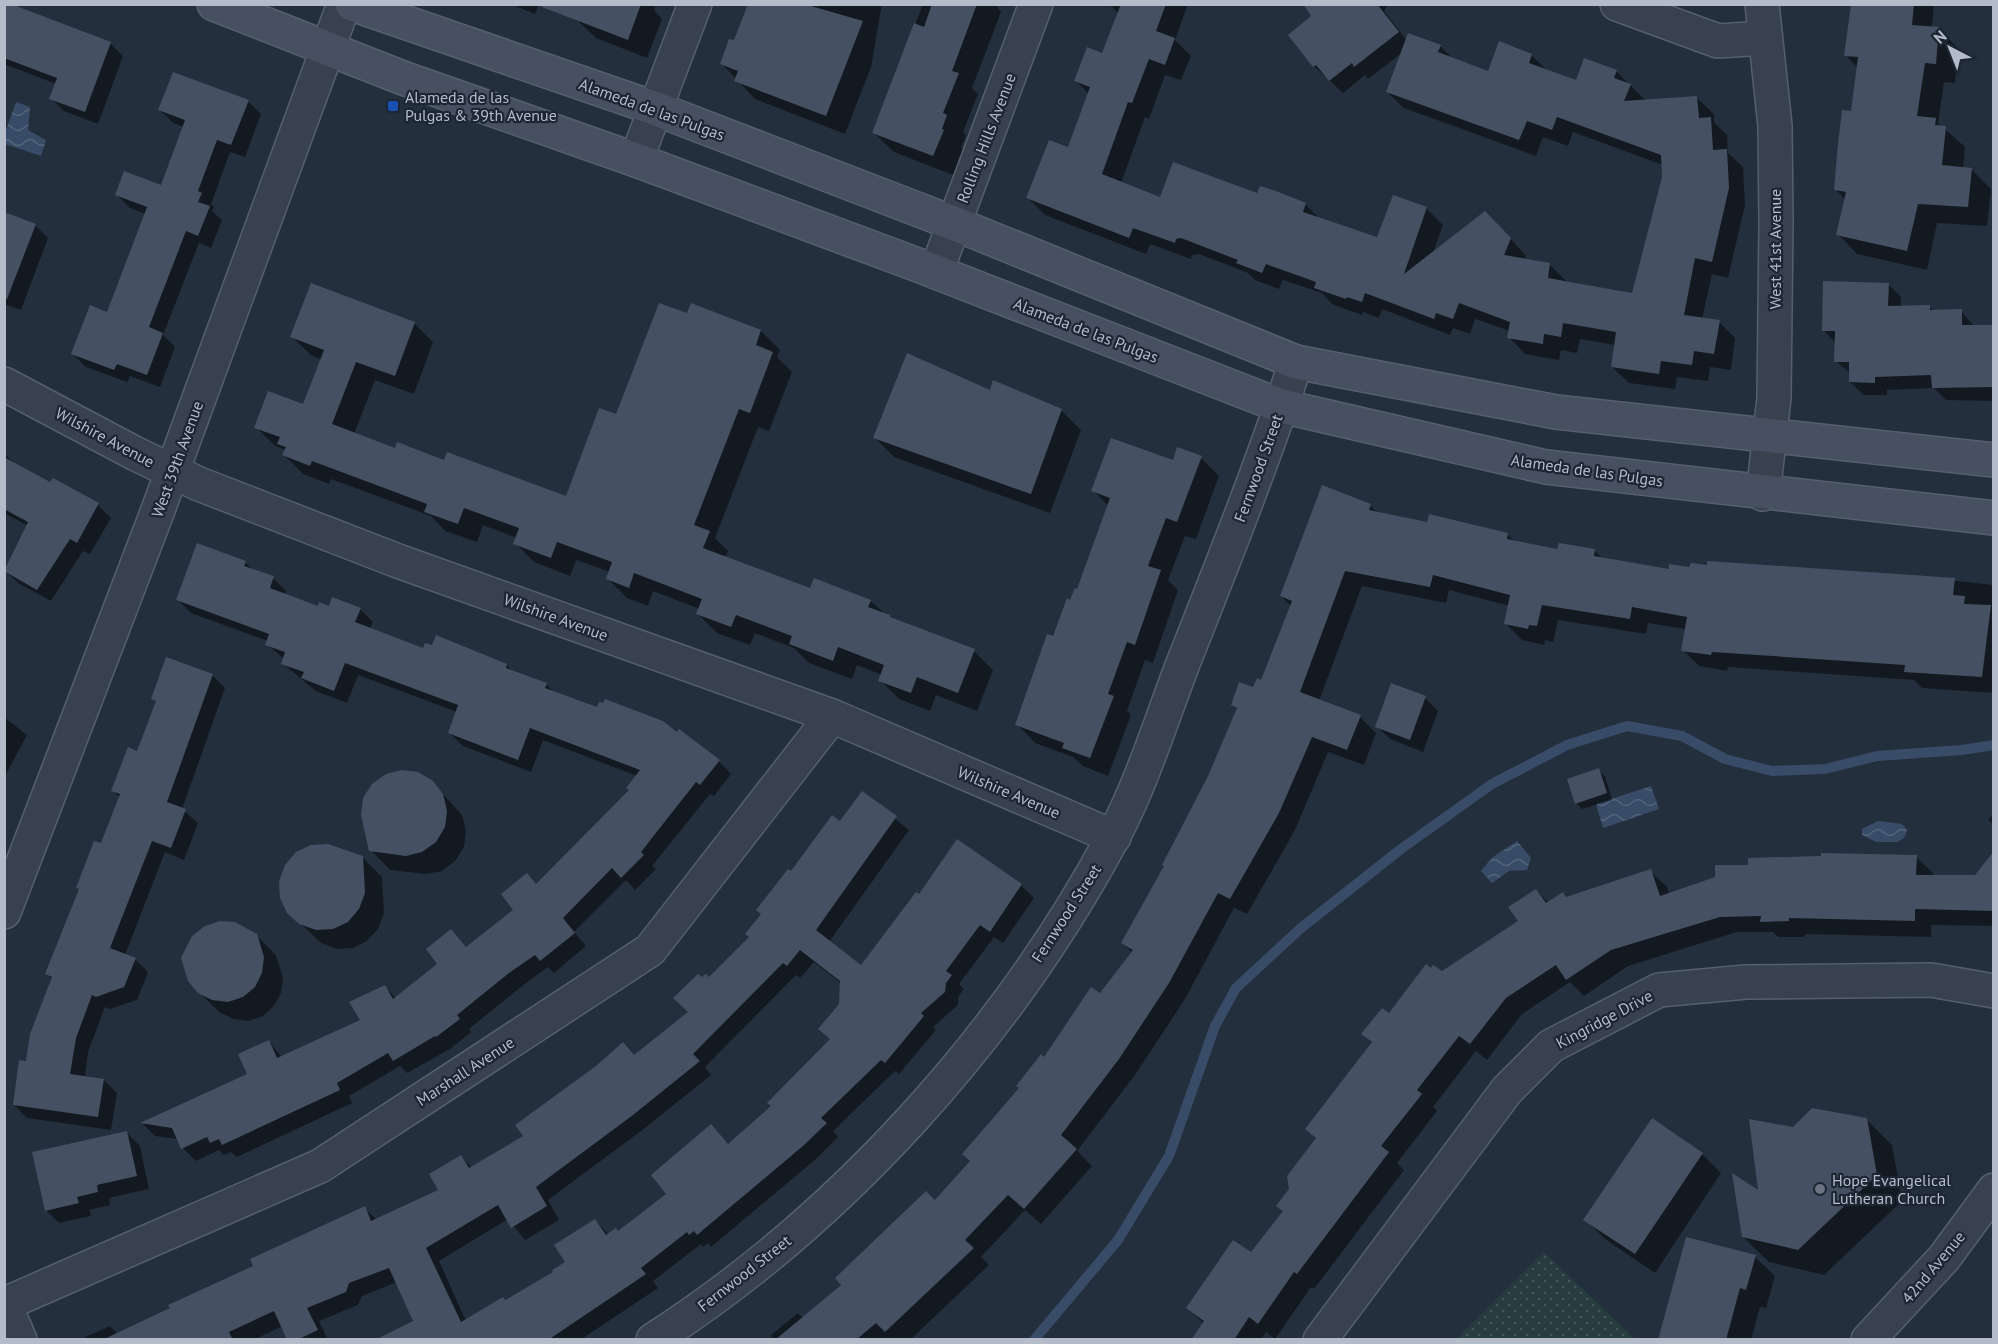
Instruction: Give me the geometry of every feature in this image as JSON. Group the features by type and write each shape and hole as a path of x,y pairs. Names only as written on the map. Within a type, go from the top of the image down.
{"main road":[{"name":"Alameda de las Pulgas","path":"214,4 326,49 636,160 936,272 1281,406 1546,467 1763,494 1994,518"},
{"name":"Alameda de las Pulgas","path":"352,4 654,108 953,223 1296,362 1556,412 1994,460"}],"street":[{"name":"West 39th Avenue","path":"8,893 171,472 344,4"},
{"path":"636,160 695,4"},
{"name":"Rolling Hills Avenue","path":"936,272 1036,4"},
{"path":"1617,4 1718,41 1765,38"},
{"name":"West 41st Avenue","path":"1762,4 1775,126 1776,282 1772,435 1763,494"},
{"name":"Fernwood Street","path":"653,1340 761,1263 845,1187 919,1110 992,1026 1068,914 1114,837 1149,752 1296,362"},
{"name":"Wilshire Avenue","path":"4,384 171,472 398,561 832,716 1114,837"},
{"name":"Marshall Avenue","path":"5,1304 320,1166 650,950 832,716"},
{"name":"Kingridge Drive","path":"1320,1340 1507,1090 1551,1046 1659,990 1746,982 1931,980 1994,991"},
{"name":"42nd Avenue","path":"1868,1340 1944,1258 1994,1190"},
{"path":"5,1304 20,1340"}],"green space":[{"path":"1544,1252 1635,1339 1456,1339"}],"water":[{"path":"16,102 30,107 28,130 46,140 41,156 5,144 5,133"},
{"path":"1651,786 1659,809 1603,828 1596,804"},
{"path":"1878,821 1902,824 1907,830 1904,838 1897,842 1876,842 1862,835 1862,829"},
{"path":"1517,841 1531,858 1527,870 1509,871 1492,883 1481,871 1493,857"}],"building":[{"path":"4,4 11,4 111,42 85,112 49,99 57,78 4,58"},
{"path":"542,4 641,4 628,40 542,7"},
{"path":"748,4 804,4 863,21 826,116 734,81 738,71 720,64 729,39 734,40"},
{"path":"932,4 977,4 952,71 959,73 943,113 947,115 942,129 944,130 933,156 872,133 914,23 924,27"},
{"path":"1121,4 1166,4 1156,31 1175,38 1165,65 1149,59 1132,103 1128,102 1102,174 1160,197 1173,162 1257,193 1260,186 1276,191 1306,203 1303,212 1377,237 1393,195 1427,207 1404,274 1485,211 1511,238 1504,255 1550,263 1548,278 1632,293 1662,177 1661,155 1557,117 1552,130 1527,121 1519,140 1386,92 1408,33 1441,45 1438,52 1488,71 1499,41 1532,54 1529,63 1576,80 1584,58 1617,70 1614,78 1631,84 1624,101 1697,96 1699,118 1711,117 1713,150 1727,149 1729,188 1712,262 1695,258 1684,315 1720,320 1714,354 1694,351 1692,365 1661,361 1659,374 1611,367 1616,332 1563,323 1561,337 1544,334 1543,344 1507,338 1510,322 1459,303 1453,319 1436,313 1434,319 1365,293 1362,302 1347,297 1346,299 1314,288 1316,282 1266,264 1262,273 1236,263 1238,260 1181,238 1176,239 1175,243 1133,228 1129,238 1026,198 1049,140 1068,147 1090,87 1074,81 1087,47 1102,53"},
{"path":"1303,4 1377,4 1399,32 1354,67 1352,63 1329,81 1316,65 1313,67 1288,35 1311,16"},
{"path":"1851,4 1914,4 1912,25 1939,27 1936,64 1925,63 1917,116 1936,118 1935,125 1946,126 1942,165 1972,168 1968,207 1918,204 1907,251 1836,235 1846,192 1834,190 1842,110 1851,111 1858,57 1844,56"},
{"path":"173,72 249,100 231,145 217,140 198,191 202,193 198,202 210,206 198,236 186,231 149,327 163,333 147,375 117,364 114,370 71,354 90,305 107,312 147,207 115,195 124,171 161,185 185,120 158,110"},
{"path":"4,212 36,224 7,299 4,299"},
{"path":"1823,281 1889,283 1888,306 1930,305 1930,310 1962,309 1962,325 1994,325 1994,387 1932,388 1931,375 1875,377 1875,383 1849,382 1849,362 1834,362 1835,331 1822,331"},
{"path":"311,283 415,322 395,376 356,362 332,424 395,448 397,442 444,460 447,452 566,496 599,408 616,414 659,303 687,313 691,303 761,330 756,345 773,352 750,413 739,409 694,525 710,531 703,548 810,588 814,578 871,600 868,607 890,615 890,617 975,649 958,693 917,677 911,693 878,681 884,665 838,647 833,661 789,644 792,636 736,615 731,627 696,614 702,599 634,573 629,588 606,579 612,562 557,542 551,558 513,544 519,528 464,508 458,524 424,512 427,504 312,461 310,466 282,455 286,447 277,444 280,437 254,428 268,391 303,404 324,350 290,337"},
{"path":"907,353 990,390 993,380 1062,409 1031,494 873,438"},
{"path":"1111,438 1173,460 1177,447 1202,456 1177,522 1166,518 1148,566 1161,570 1135,645 1127,642 1108,694 1114,696 1090,758 1062,748 1064,743 1015,725 1047,634 1053,636 1067,598 1070,600 1075,588 1077,589 1110,498 1091,491"},
{"path":"4,457 50,482 53,478 99,503 77,543 70,539 37,590 4,571 28,522 4,509"},
{"path":"1322,485 1371,504 1369,510 1427,522 1429,514 1508,533 1507,539 1557,549 1559,543 1595,549 1594,556 1669,569 1669,564 1689,567 1691,563 1707,565 1707,561 1955,578 1953,595 1965,596 1964,604 1991,605 1982,677 1904,672 1905,665 1712,652 1711,655 1681,651 1687,617 1632,607 1630,619 1542,605 1537,626 1529,625 1528,629 1504,624 1510,595 1433,575 1430,587 1345,571 1300,692 1361,715 1347,750 1312,737 1279,813 1230,899 1218,893 1169,983 1119,1059 1061,1135 1077,1149 1024,1209 1008,1195 965,1240 974,1248 885,1332 876,1323 856,1340 775,1340 841,1285 835,1278 926,1191 935,1200 970,1161 962,1154 1019,1088 1016,1086 1041,1054 1044,1057 1091,987 1100,993 1133,950 1121,943 1164,866 1162,865 1208,776 1237,708 1231,705 1239,682 1253,687 1257,678 1261,680 1292,601 1280,596"},
{"path":"197,543 246,561 244,566 274,576 270,588 318,606 319,602 329,606 332,597 361,608 355,622 423,648 425,643 432,645 436,635 507,664 506,668 547,683 545,688 597,707 599,702 603,703 605,699 663,721 677,732 679,729 720,760 700,785 696,782 641,852 644,855 621,878 612,868 563,918 575,933 540,961 535,955 509,973 457,1015 460,1019 436,1037 393,1061 388,1053 337,1083 340,1090 222,1145 219,1139 210,1143 207,1137 181,1149 172,1128 140,1123 247,1074 238,1054 269,1040 277,1058 360,1020 349,1002 385,985 393,999 437,964 426,949 451,929 466,947 513,910 501,894 527,873 536,884 629,790 626,788 640,770 530,728 518,760 448,733 458,705 345,663 334,691 301,678 304,672 281,664 285,652 265,645 269,634 176,600"},
{"path":"166,657 213,674 167,802 186,809 171,848 152,841 110,948 136,958 124,987 96,997 92,995 76,1038 70,1074 104,1079 98,1117 13,1105 19,1060 26,1061 30,1034 52,977 45,974 79,889 76,888 94,841 101,843 120,794 111,791 128,747 137,751 156,701 151,699"},
{"path":"1391,683 1426,696 1410,740 1375,727"},
{"path":"1599,768 1607,793 1575,804 1567,779"},
{"path":"402,770 418,772 433,781 443,794 447,811 445,827 436,842 422,852 406,856 369,851 361,815 363,798 372,784 386,774"},
{"path":"862,791 897,816 816,930 861,965 916,892 919,894 957,839 1022,884 990,932 980,925 946,971 952,975 946,983 945,992 921,1013 924,1016 885,1063 881,1060 821,1118 827,1123 803,1146 697,1235 694,1231 689,1235 687,1232 641,1268 646,1274 548,1340 375,1340 413,1321 389,1268 349,1283 346,1292 307,1308 318,1330 297,1340 287,1340 274,1311 229,1332 233,1340 102,1340 170,1308 168,1305 253,1266 250,1259 365,1206 371,1221 438,1190 429,1174 461,1155 469,1168 523,1136 515,1125 596,1066 623,1042 634,1055 688,1012 673,998 698,974 702,977 706,974 709,977 749,937 745,934 761,914 756,910 788,869 791,871 832,815 840,821","holes":["800,950 840,981 839,1004 818,1029 830,1039 767,1103 771,1106 728,1144 711,1124 651,1175 666,1194 618,1231 616,1228 606,1235 595,1219 554,1245 565,1262 552,1270 553,1272 505,1300 503,1297 461,1322 426,1248 498,1205 511,1228 547,1206 536,1187 633,1115 700,1061 693,1054 783,963 787,966"]},
{"path":"328,844 363,856 365,893 359,909 348,922 333,929 316,930 299,924 287,913 280,898 279,881 285,865 296,852 311,845"},
{"path":"1994,851 1994,911 1915,909 1915,921 1789,918 1789,921 1760,922 1761,916 1720,917 1611,950 1566,980 1556,965 1506,998 1470,1044 1459,1036 1417,1090 1422,1094 1381,1146 1389,1152 1297,1274 1294,1272 1258,1324 1249,1317 1234,1340 1191,1340 1204,1321 1186,1308 1233,1240 1251,1252 1283,1211 1276,1206 1289,1189 1287,1176 1316,1138 1305,1129 1372,1042 1361,1034 1382,1008 1389,1013 1426,964 1431,968 1433,965 1442,971 1518,921 1508,907 1536,889 1546,903 1563,892 1566,897 1651,869 1660,896 1715,877 1715,865 1748,865 1748,858 1821,856 1821,853 1917,855 1916,875 1975,875"},
{"path":"220,921 235,922 257,934 264,957 262,973 255,987 243,997 228,1002 212,1000 198,993 188,981 181,958 192,936 205,926"},
{"path":"1812,1108 1867,1118 1877,1175 1798,1250 1742,1237 1732,1173 1758,1190 1749,1119 1793,1127"},
{"path":"1652,1118 1703,1153 1635,1254 1583,1220"},
{"path":"127,1131 137,1176 97,1185 98,1192 77,1197 79,1203 45,1211 32,1152"},
{"path":"1686,1237 1756,1255 1746,1290 1740,1288 1726,1340 1658,1340"}],"waterway":[{"path":"1034,1340 1118,1240 1169,1156 1215,1026 1236,988 1301,928 1401,849 1492,784 1567,745 1627,726 1682,736 1725,759 1772,771 1825,769 1877,756 1962,750 1994,745"}],"place":[{"name":"Alameda de las Pulgas & 39th Avenue","path":"393,106"},
{"name":"Hope Evangelical Lutheran Church","path":"1820,1189"}]}
